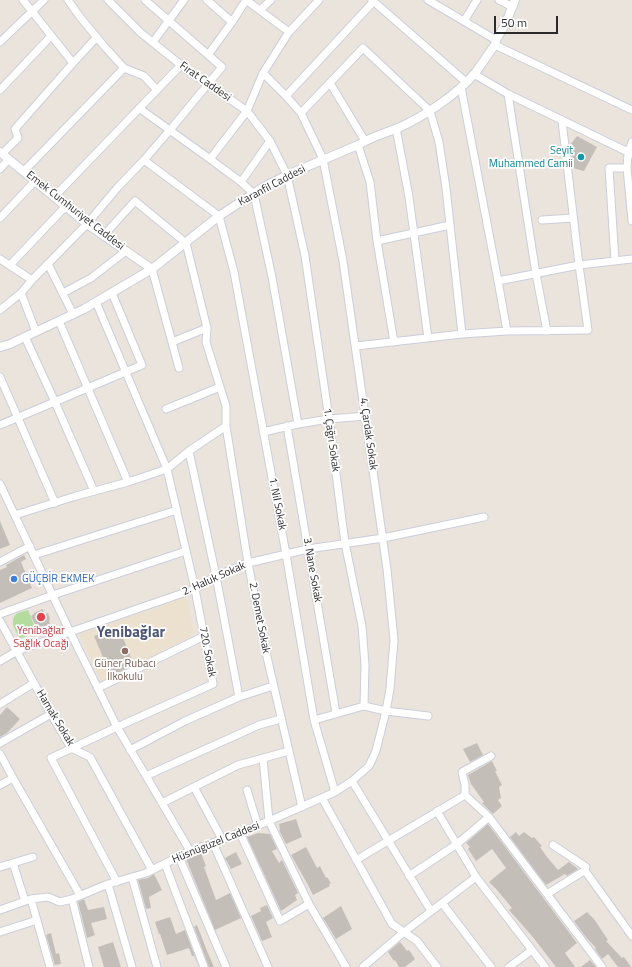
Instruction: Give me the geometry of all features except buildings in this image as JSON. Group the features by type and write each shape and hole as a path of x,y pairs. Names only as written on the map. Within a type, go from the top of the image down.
{"street":[{"path":"23,0 73,63"},
{"path":"0,30 3,39 44,0"},
{"path":"68,0 80,17 124,68 144,76 157,90"},
{"name":"Fırat Caddesi","path":"108,0 141,33 191,73 246,111 270,141 287,175"},
{"path":"0,310 22,293 32,280 87,224 118,187 170,130 222,67 145,0"},
{"path":"153,42 184,0"},
{"path":"207,0 232,22"},
{"path":"208,55 246,0 289,32"},
{"path":"260,10 271,0"},
{"path":"210,159 246,111 263,74 289,32 319,0"},
{"path":"428,0 437,3 496,42 632,110"},
{"path":"464,22 477,0"},
{"path":"499,0 514,4"},
{"path":"286,96 373,1 464,84 507,331"},
{"name":"Karanfil Caddesi","path":"0,347 10,344 59,321 112,293 152,269 220,216 287,175 396,128 430,111 464,84 474,74 496,42 514,4"},
{"path":"0,90 52,36"},
{"path":"0,169 4,155 18,138 15,129 97,37"},
{"path":"301,113 363,48 430,111 439,142 446,188 462,334"},
{"path":"54,197 181,65"},
{"path":"24,172 124,68"},
{"name":"4. Çardak Sokak","path":"263,74 301,113 323,159 344,261 383,538 394,640 390,689 386,711"},
{"path":"474,74 508,94 630,154"},
{"path":"330,84 362,143 370,182 377,241 394,342"},
{"path":"508,94 536,274 547,331"},
{"path":"139,108 241,182 254,194 272,277 298,424"},
{"path":"356,346 462,334 507,331 588,330 562,121"},
{"path":"396,128 409,197 428,338"},
{"path":"241,182 270,141"},
{"path":"632,142 627,168 632,221"},
{"name":"Emek Cumhuriyet Caddesi","path":"4,155 87,224 152,269"},
{"path":"144,160 220,216"},
{"path":"615,261 609,168 627,168"},
{"name":"1. Çağrı Sokak","path":"287,175 305,256 329,419 345,543 362,626 365,665 364,706"},
{"path":"0,218 35,181"},
{"path":"104,235 135,201 186,242"},
{"path":"10,265 66,206"},
{"name":"1. Nil Sokak","path":"220,216 234,272 286,554 314,720 335,792"},
{"path":"542,220 573,218"},
{"path":"377,241 450,225"},
{"name":"2. Demet Sokak","path":"186,242 207,328 206,342 226,406 226,426 248,563 273,686 302,807"},
{"path":"63,293 91,278 126,251"},
{"path":"0,258 32,280"},
{"path":"498,281 579,265 632,259"},
{"path":"48,264 73,314"},
{"path":"152,269 179,368"},
{"path":"22,293 36,332"},
{"path":"0,425 142,365 112,293"},
{"name":"720. Sokak","path":"96,302 167,469 195,589 213,684 51,758 117,882"},
{"path":"59,321 128,482"},
{"path":"172,342 207,328"},
{"path":"25,337 94,491"},
{"path":"0,377 55,502"},
{"path":"166,409 220,387"},
{"path":"263,432 287,426 329,419 366,416"},
{"path":"15,515 167,469 189,451 226,426"},
{"name":"3. Nane Sokak","path":"287,426 336,713"},
{"path":"189,451 216,576 239,697"},
{"path":"0,484 117,727 190,851"},
{"path":"34,555 177,510"},
{"name":"2. Haluk Sokak","path":"0,661 17,651 195,589 216,576 248,563 308,549 383,538 484,517"},
{"path":"0,562 30,546"},
{"path":"0,614 186,551"},
{"name":"Hamak Sokak","path":"0,621 71,748 90,757 152,870"},
{"path":"98,688 204,636"},
{"path":"0,704 34,683"},
{"path":"130,750 185,721 239,697 273,686"},
{"path":"314,720 364,706 386,711 428,716"},
{"name":"Hüsnügüzel Caddesi","path":"0,910 28,900 48,897 60,902 72,899 108,884 152,870 190,851 258,826 335,792 352,781 369,766 376,751 386,711"},
{"path":"0,743 51,714"},
{"path":"146,776 259,725 281,719"},
{"path":"162,803 238,765 288,751"},
{"path":"0,754 12,778 80,895"},
{"path":"491,756 462,772 465,784 465,795 489,817 602,967"},
{"path":"264,758 269,821 309,904 346,967"},
{"path":"0,785 12,778"},
{"path":"352,781 431,912"},
{"path":"194,787 222,839"},
{"path":"246,790 258,826"},
{"path":"356,860 465,795"},
{"path":"322,798 392,924 417,941 437,967"},
{"path":"437,812 476,877 545,967"},
{"path":"409,876 457,844 489,817"},
{"path":"240,833 280,921 309,904"},
{"path":"213,843 268,967"},
{"path":"547,894 584,871 586,867 553,845"},
{"path":"0,867 32,857"},
{"path":"178,857 226,967"},
{"path":"13,863 37,920 50,967"},
{"path":"165,864 204,967"},
{"path":"584,871 632,936"},
{"path":"132,877 157,967"},
{"path":"363,967 404,932 476,877"},
{"path":"108,884 132,967"},
{"path":"72,899 89,967"},
{"path":"442,903 491,967"},
{"path":"0,932 37,920"},
{"path":"509,967 532,950"}],"shaded area":[{"name":"Güner Rubacı İlkokulu","path":"184,598 188,600 194,633 190,637 101,682 79,634"}],"green space":[{"path":"28,610 37,632 20,638 13,625 13,618 18,613"}],"place":[{"name":"Seyit Muhammed Camii","path":"581,157"},
{"name":"GÜÇBİR EKMEK","path":"14,579"},
{"name":"Yenibağlar Sağlık Ocağı","path":"41,617"},
{"name":"Güner Rubacı İlkokulu","path":"125,651"}],"district":[{"name":"Yenibağlar","path":"131,633"}]}
